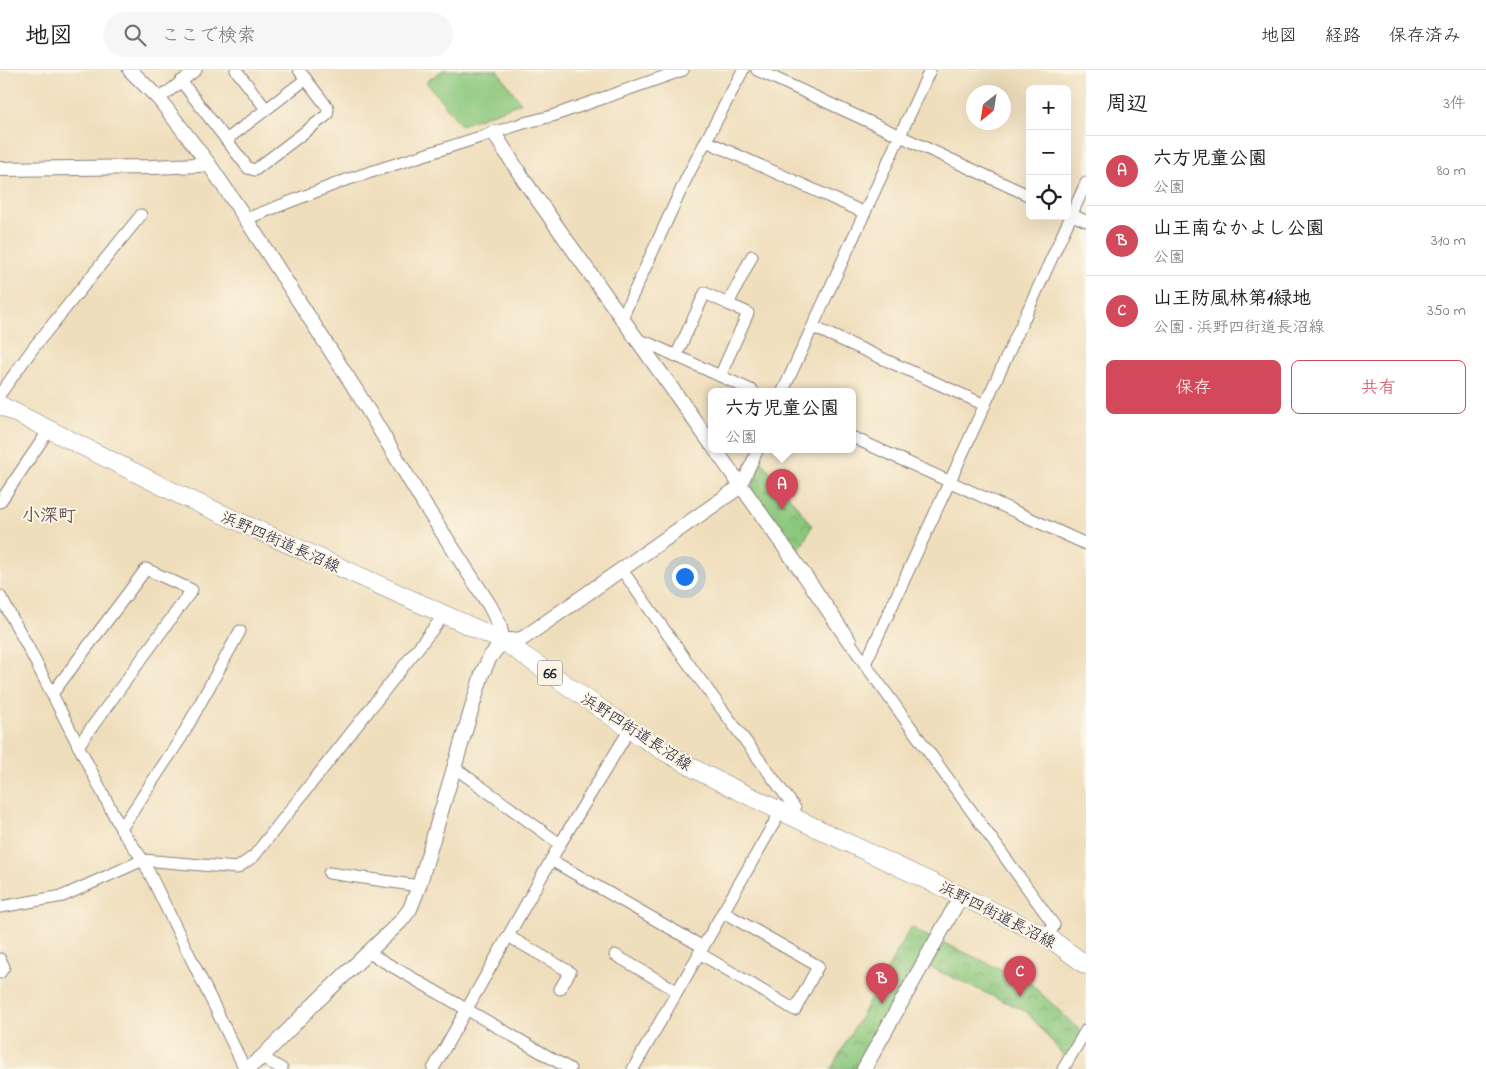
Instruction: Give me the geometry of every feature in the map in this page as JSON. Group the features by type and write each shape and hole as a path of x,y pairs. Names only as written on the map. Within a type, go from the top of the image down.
{"main road":[{"name":"浜野四街道長沼線","path":"0,406 180,495 503,640 630,729 660,749 704,774 1048,937 1086,965"}],"street":[{"path":"0,596 121,829 143,860 246,1069 262,1057 401,921 410,909 420,886 486,665 503,640 500,624 490,606 246,219 208,163 159,99 130,70"},
{"path":"159,99 196,70"},
{"path":"236,70 266,109"},
{"path":"246,219 346,180 552,116 683,70"},
{"path":"622,318 687,177 743,70"},
{"path":"757,70 1026,194"},
{"path":"784,388 930,70"},
{"path":"181,82 226,140 248,168 255,170 328,115 328,108 302,75 266,109 226,140"},
{"path":"494,133 523,179 708,439"},
{"path":"706,141 864,213"},
{"path":"0,169 152,167 208,163"},
{"path":"1071,210 1086,183"},
{"path":"0,394 34,347 141,215"},
{"path":"1071,215 1086,221"},
{"path":"864,664 985,405 1066,220"},
{"path":"728,304 752,256"},
{"path":"676,356 705,293 748,313 720,376"},
{"path":"813,327 985,405"},
{"path":"638,340 746,388"},
{"path":"0,502 49,430"},
{"path":"856,439 1086,544"},
{"path":"718,453 812,586 864,664 1054,925 1048,937"},
{"path":"503,640 522,639 741,486 756,453"},
{"path":"52,694 146,569 192,590 78,746"},
{"path":"622,570 795,808 788,815 723,912 633,1069"},
{"path":"0,907 63,896 143,860 237,868 254,856 444,615"},
{"path":"121,829 181,738 240,631"},
{"path":"433,1069 560,844 630,729"},
{"path":"455,768 560,844"},
{"path":"551,860 701,950 795,1010 818,966 723,912"},
{"path":"329,873 420,886"},
{"path":"864,1069 961,896"},
{"path":"508,936 570,972 560,989"},
{"path":"369,952 570,1069"},
{"path":"615,955 677,991"},
{"path":"0,960 4,966 0,973"},
{"path":"1064,1069 1086,1030"},
{"path":"262,1057 282,1069"}],"green space":[{"path":"443,70 497,70 521,103 461,125 426,82"},
{"path":"761,460 812,526 797,555 752,494 752,487"},
{"path":"911,927 932,939 859,1069 831,1069"},
{"path":"944,943 1029,982 1083,1033 1067,1060 1027,1012 930,967"}],"place":[{"name":"六方児童公園","path":"782,510"},
{"name":"山王防風林第1緑地","path":"1020,997"},
{"name":"山王南なかよし公園","path":"882,1004"}],"district":[{"name":"小深町","path":"49,515"}]}
